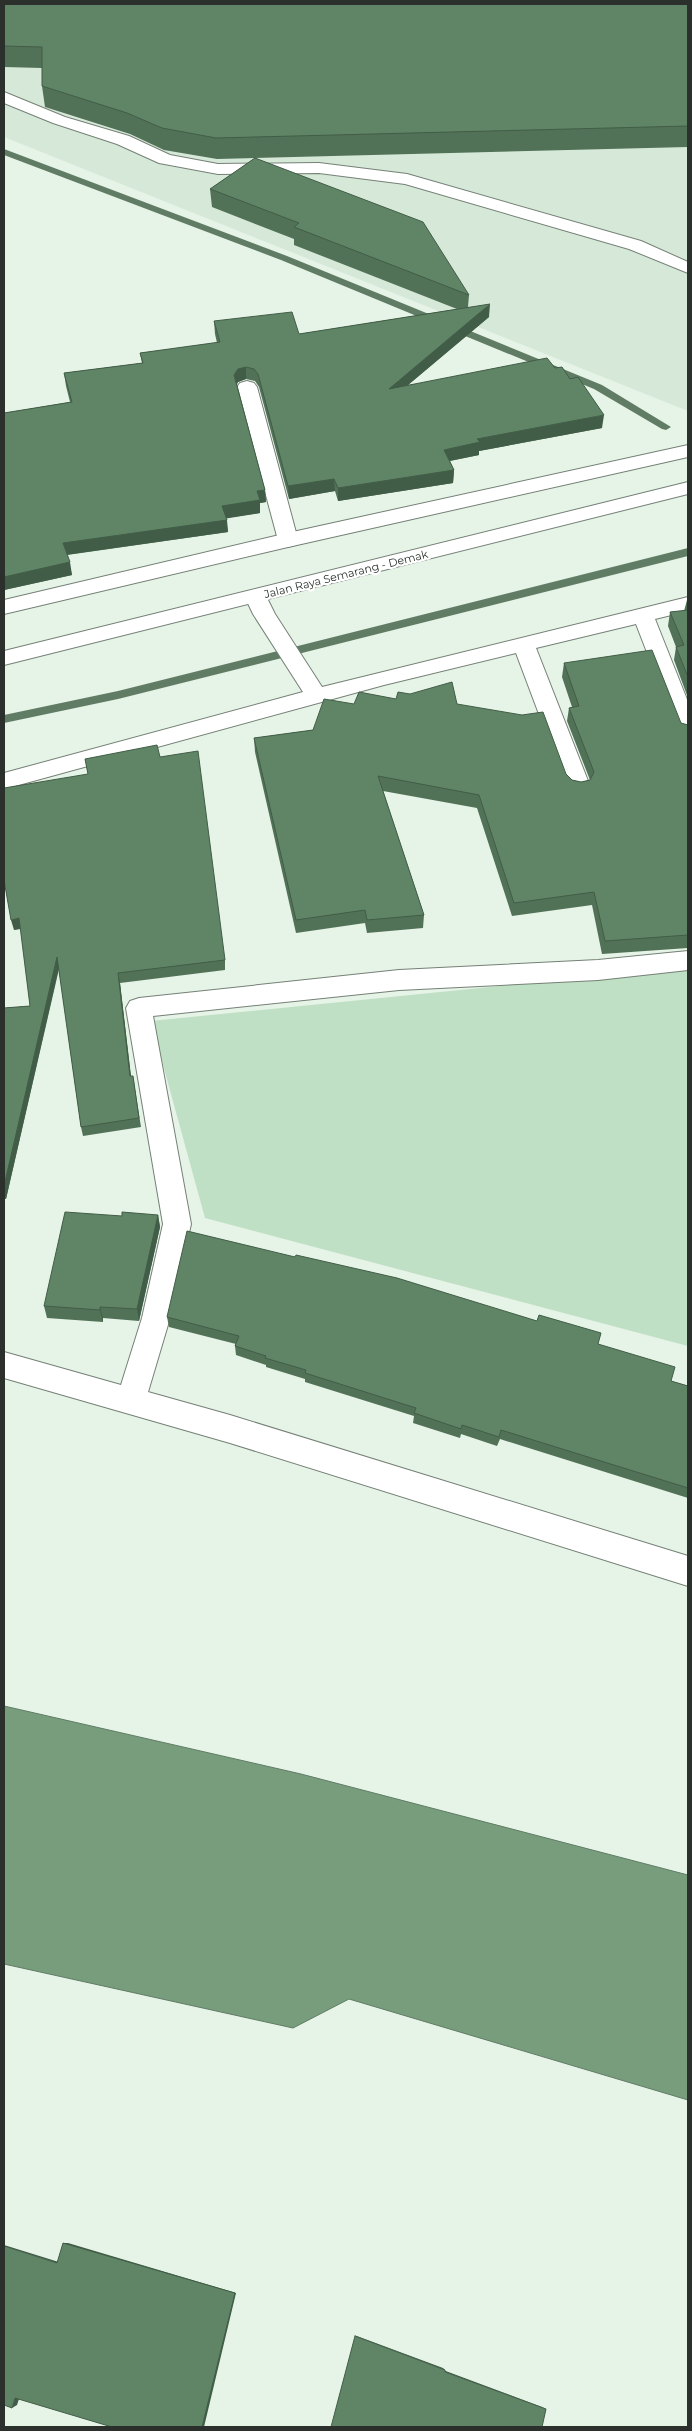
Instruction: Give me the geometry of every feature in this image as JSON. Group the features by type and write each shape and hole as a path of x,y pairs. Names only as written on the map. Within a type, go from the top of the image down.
{"main road":[{"path":"4,97 60,120 123,140 165,159 218,169 279,166 319,168 407,179 635,245 688,268"},
{"path":"247,387 288,540"},
{"path":"4,607 288,540 688,451"},
{"name":"Jalan Raya Semarang - Demak","path":"4,658 260,606 688,488"},
{"path":"4,781 312,692 524,645 688,604"},
{"path":"260,606 312,692"},
{"path":"643,615 688,730"},
{"path":"524,645 578,786"},
{"path":"130,1401 156,1318 177,1224 139,1008 399,980 598,970 688,960"},
{"path":"4,1365 230,1429 688,1571"}],"shaded area":[{"path":"4,4 688,4 688,411 4,137"},
{"path":"688,967 688,1346 205,1218 151,1021"},
{"path":"4,1706 301,1774 688,1875 688,2100 349,1999 293,2028 4,1964"}],"building":[{"path":"4,4 688,4 688,126 216,138 162,128 127,113 42,86 42,47 4,46"},
{"path":"255,158 423,222 469,295 294,227 299,223 210,189"},
{"path":"490,304 389,389 547,358 555,368 562,367 570,379 578,377 604,415 477,439 480,442 444,450 454,470 338,488 334,479 288,486 258,374 254,369 246,367 238,369 234,375 265,490 257,491 260,500 222,506 227,520 63,543 70,562 4,577 4,413 72,402 64,373 143,363 140,353 220,342 214,321 292,312 299,334"},
{"path":"688,610 688,677 676,647 684,645 670,612"},
{"path":"652,650 681,723 688,725 688,935 605,941 594,892 514,903 479,795 378,776 424,915 367,920 365,910 296,920 254,738 313,730 324,699 354,704 359,692 396,699 398,692 410,694 452,682 457,704 522,715 543,712 566,774 572,780 581,782 590,780 594,772 569,708 579,706 564,663"},
{"path":"157,745 160,757 198,751 225,960 118,973 130,1076 133,1076 139,1118 81,1127 57,957 4,1186 4,1008 30,1006 19,918 11,920 4,880 4,788 88,774 85,759"},
{"path":"65,1212 122,1216 122,1212 158,1215 137,1309 100,1307 100,1310 44,1306"},
{"path":"187,1231 295,1257 296,1255 397,1278 537,1321 539,1315 601,1333 598,1344 675,1367 671,1381 688,1386 688,1488 501,1430 499,1437 462,1425 461,1429 414,1413 416,1408 305,1373 306,1370 265,1358 266,1356 235,1346 239,1336 167,1317"},
{"path":"63,2243 235,2293 202,2427 112,2427 15,2398 12,2408 4,2405 4,2246 57,2263"},
{"path":"355,2336 546,2409 542,2427 331,2427"}],"waterway":[{"path":"4,152 284,258 598,387 666,427"},
{"path":"4,719 118,695 688,552"}]}
